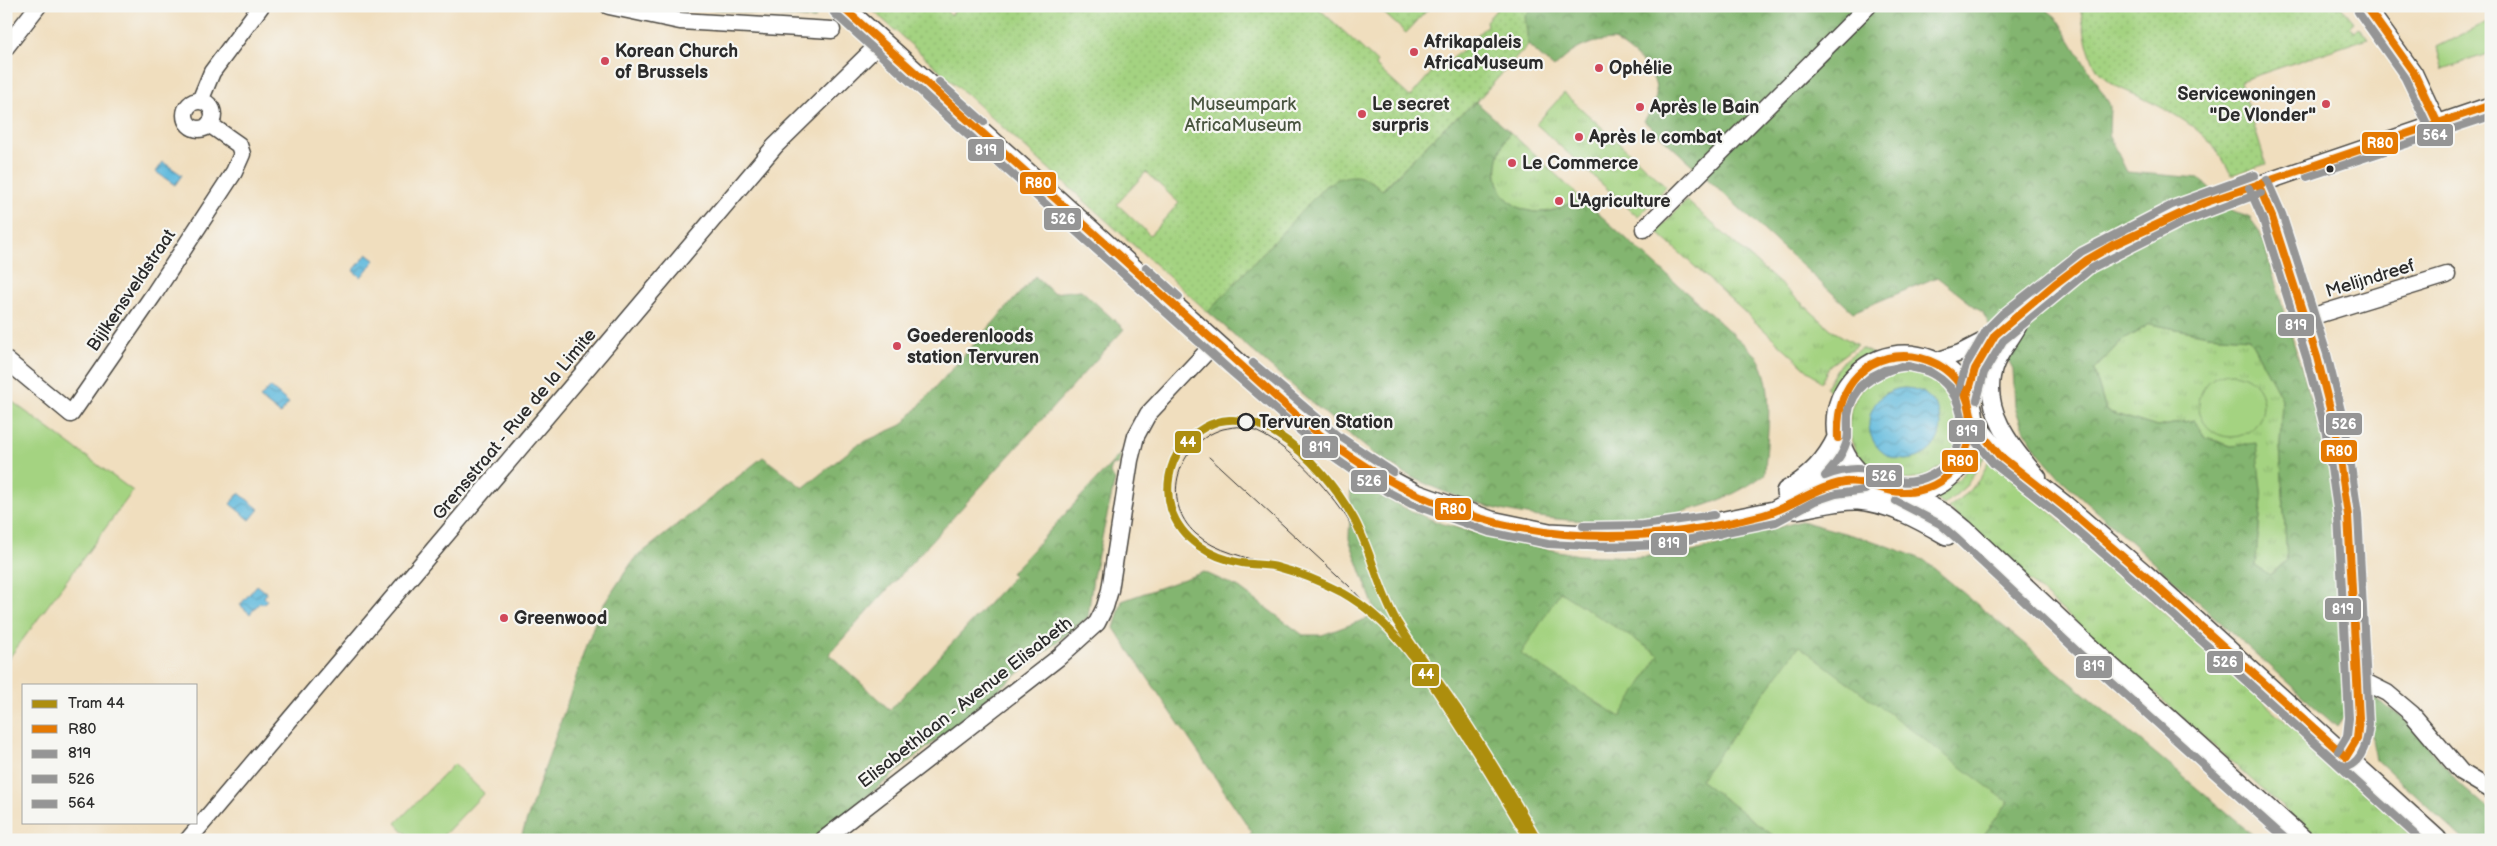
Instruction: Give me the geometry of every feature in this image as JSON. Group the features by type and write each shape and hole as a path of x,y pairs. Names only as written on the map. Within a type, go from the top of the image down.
{"main road":[{"path":"841,6 1215,343 1329,442 1388,481 1416,495 1450,509 1491,522 1549,534 1576,536 1661,535 1774,512 1857,499 1886,505 1928,523 2006,572"},
{"path":"1901,492 1920,491 1937,484 1952,473 1964,459 1971,442 1973,423 1968,397 1959,382 1947,370 1933,362 1915,357 1897,356 1881,360 1866,368 1844,392 1838,408 1838,438 1848,462 1864,480 1876,486 1901,492 1946,516 2302,840"},
{"path":"1973,423 2000,456 2065,507 2346,757 2436,840"},
{"path":"1719,524 1780,496 1807,480 1830,456 1838,438"},
{"path":"1774,512 1812,492 1834,484 1864,480"}],"street":[{"path":"6,47 38,6"},
{"path":"200,101 212,72 261,6"},
{"path":"609,6 680,21 832,30"},
{"path":"1644,229 1868,6"},
{"path":"2366,6 2414,73 2438,124"},
{"name":"Grensstraat - Rue de la Limite","path":"188,840 775,146 880,43"},
{"path":"200,101 212,110 213,115 205,128 195,129 190,127 185,118 185,113 190,104 200,101"},
{"path":"1933,362 1960,353 1995,335 2086,260 2177,214 2258,184 2491,105"},
{"name":"Bijlkensveldstraat","path":"6,360 71,414 154,294 234,172 242,154 238,145 209,124"},
{"path":"2258,184 2272,217 2327,394 2343,473 2348,515 2359,736 2355,747 2346,757"},
{"name":"Melijndreef","path":"2304,319 2447,275"},
{"path":"2026,309 2020,326 2005,346 1995,365 1992,386 1993,406 2006,438 2025,463 2065,507"},
{"path":"1968,397 1975,369 1995,335"},
{"name":"Elisabethlaan - Avenue Elisabeth","path":"822,840 1050,664 1097,623 1105,607 1110,590 1121,512 1136,436 1148,414 1215,343"},
{"path":"2357,678 2386,693 2412,714 2461,772 2491,790"}],"green space":[{"path":"683,6 812,6 817,11 815,19"},
{"name":"Museumpark AfricaMuseum","path":"868,6 941,6 951,15 959,6 1316,6 1377,62 1375,65 1410,97 1437,66 1441,70 1457,53 1460,53 1487,25 1486,21 1500,6 1534,6 1525,16 1528,45 1476,102 1443,128 1382,190 1369,180 1355,176 1341,178 1325,186 1208,312","holes":["1146,172 1179,203 1150,235 1117,204"]},
{"path":"1376,6 1431,6 1406,33"},
{"path":"1534,6 2042,6 2056,17 2110,105 2109,135 2127,172 2199,178 2236,213 2249,217 2260,232 2334,475 2352,704 2337,727 2062,480 2038,452 2021,424 2015,407 2013,369 1983,313 1937,277 1853,312 1644,121 1653,106 1656,94 1655,84 1646,66 1614,40 1596,42 1581,47 1554,68 1528,45 1525,16","holes":["2150,324 2208,335 2249,338 2282,399 2280,445 2287,560 2271,575 2255,566 2262,498 2256,443 2231,446 2205,437 2194,420 2157,427 2106,411 2094,370 2120,342"]},
{"path":"2080,6 2341,6 2354,22 2350,26 2355,32 2359,28 2368,38 2240,81 2266,164 2231,175 2214,147 2192,126 2167,110 2115,86 2105,79 2093,62 2084,30"},
{"path":"2491,20 2491,56 2490,53 2443,69 2443,71 2437,47"},
{"path":"1564,93 1666,186 1638,217 1536,124"},
{"path":"1476,102 1510,132 1499,153 1497,173 1501,189 1510,202 1524,210 1541,212 1560,208 1580,197 1756,355 1766,382 1768,397 1769,413 1765,474 1734,494 1701,507 1666,515 1630,519 1566,520 1502,510 1472,502 1441,491 1378,457 1208,312 1325,186 1341,178 1355,176 1368,180 1383,190 1443,128"},
{"path":"1510,132 1580,197 1560,208 1541,212 1524,210 1510,202 1501,189 1497,173 1499,153"},
{"path":"1686,200 1833,331 1857,345 1830,365 1821,382 1657,232"},
{"path":"1035,276 1053,293 1081,290 1124,329 829,654 890,710 1014,576 1011,573 1121,453 1118,465 1111,466 1110,474 1115,480 1093,577 1088,617 813,840 520,840 598,613 634,559 763,457 803,488 857,445 902,425"},
{"path":"2150,324 2208,335 2249,338 2282,398 2280,445 2287,560 2270,575 2255,566 2262,498 2231,446 2205,437 2194,420 2157,427 2106,411 2094,370 2120,342"},
{"path":"1861,348 1873,354 1844,376 1833,393 1826,387 1840,364"},
{"path":"1903,368 1919,371 1945,387 1954,398 1960,411 1962,425 1959,440 1951,455 1940,468 1925,476 1914,479 1889,478 1870,469 1857,453 1850,433 1851,412 1859,393 1876,377","holes":["1904,388 1922,392 1936,405 1885,393"]},
{"path":"2231,373 2243,375 2254,382 2261,393 2263,405 2261,417 2254,428 2243,435 2231,437 2219,435 2208,428 2201,417 2199,405 2201,393 2208,382 2219,375"},
{"path":"6,397 133,491 6,662"},
{"path":"1980,447 1986,454 1967,485 1944,505 1934,497 1963,475"},
{"path":"1990,458 2418,840 2319,840 1948,508 1969,492 1981,477"},
{"path":"1351,480 1402,507 1440,523 1501,540 1579,555 1639,557 1692,552 1801,521 1880,543 1924,560 2259,840 1980,840 2008,802 1700,780 1779,840 1245,840 1252,832 1114,628 1122,601 1204,572 1239,588 1303,635 1322,635 1377,615 1349,539"},
{"path":"1560,592 1659,655 1620,717 1521,654"},
{"path":"1799,646 2008,802 1980,840 1779,840 1700,780"},
{"path":"2373,697 2407,721 2458,782 2491,811 2491,840 2464,840 2376,759 2369,725"},
{"path":"454,764 484,793 439,840 412,840 396,823"}],"water":[{"path":"163,162 182,175 175,185 156,172"},
{"path":"367,254 375,260 361,277 353,271"},
{"path":"270,387 289,403 280,414 260,398"},
{"path":"1912,388 1931,398 1939,410 1941,424 1939,438 1931,450 1919,458 1898,460 1879,450 1871,438 1869,417 1879,398 1891,390"},
{"path":"239,493 259,509 250,520 230,504"},
{"path":"257,585 267,593 264,597 267,600 263,604 260,602 250,614 240,605"}],"tram line":[{"name":"44","path":"1529,840 1484,764 1432,683 1393,633 1378,618 1343,593 1302,575 1269,565 1242,563 1219,557 1199,546 1182,530 1169,501 1169,476 1174,461 1182,447 1205,427 1229,420 1254,423 1278,435 1302,453 1322,474 1354,519 1366,545 1390,610 1397,622 1471,729 1538,840"},
{"path":"1273,566 1223,550 1204,540 1185,521 1178,506 1176,490 1179,474 1185,459 1195,446 1207,436 1223,429 1242,427 1256,432 1272,440 1303,465 1341,510 1353,529 1375,573"},
{"path":"1209,457 1349,586 1386,625"}],"transit line":[{"name":"R80","path":"841,6 1304,422 1356,461 1410,491 1465,514 1521,528 1579,535 1639,535 1700,528 1773,512 1820,490 1840,483 1864,483 1901,492 1918,491 1934,485 1958,465 1965,451 1970,435 1971,419 1968,402 1961,386 1950,373 1936,364 1921,358 1904,356 1888,358 1872,364 1852,382 1841,404 1838,438"},
{"name":"R80","path":"2366,6 2414,73 2438,124"},
{"name":"564","path":"2358,12 2405,78 2429,128"},
{"name":"819","path":"834,13 1233,373 1323,450 1366,480 1411,504 1489,532 1548,544 1607,547 1662,545 1776,522 1815,501 1836,494 1865,490"},
{"name":"526","path":"939,82 984,122"},
{"name":"526","path":"925,97 1144,292"},
{"name":"R80","path":"1967,397 1975,369 1995,335 2055,284 2087,260 2113,245 2204,203 2491,105"},
{"name":"564","path":"2307,177 2491,116"},
{"name":"526","path":"2255,175 2172,205 2081,252 2002,314 1987,329 1966,365 1957,398 1964,428 1993,463 2059,515 2339,764 2347,767 2361,755 2366,743 2369,724 2358,514 2346,431 2327,354 2282,214 2267,180"},
{"name":"R80","path":"1967,397 1973,423 2000,456 2065,507 2144,575 2346,757 2357,739 2359,718 2348,515 2336,432 2317,357 2272,217 2258,184"},
{"name":"819","path":"2249,188 2263,220 2307,360 2326,434 2338,516 2349,718 2347,736 2338,751"},
{"name":"819","path":"1977,400 1984,373 2003,341 2092,268 2181,223 2261,193"},
{"name":"526","path":"1146,267 1179,297"},
{"name":"526","path":"1253,363 1339,436 1393,472"},
{"name":"526","path":"1901,366 1921,369 1931,373 1940,379 1951,391 1958,404 1961,418 1961,433 1957,447 1950,460 1939,470 1916,481 1894,480 1861,469 1845,470 1825,476 1838,460 1846,445 1850,406 1859,389 1882,373 1901,366"},
{"name":"819","path":"1848,438 1848,410 1853,397 1860,386 1872,376 1884,370 1908,366 1929,371 1941,379 1951,388 1958,401 1965,429 1993,463 2059,515 2137,582 2421,840"},
{"name":"526","path":"1240,378 1326,452 1363,478 1383,489"},
{"name":"819","path":"1896,501 1940,524 2079,653 2287,840"},
{"name":"526","path":"1583,526 1643,525 1714,515"},
{"name":"526","path":"1582,546 1661,545 1719,534"}],"place":[{"name":"Afrikapaleis AfricaMuseum","path":"1414,52"},
{"name":"Korean Church of Brussels","path":"605,61"},
{"name":"Ophélie","path":"1599,68"},
{"name":"Servicewoningen \"De Vlonder\"","path":"2326,104"},
{"name":"Après le Bain","path":"1640,107"},
{"name":"Le secret surpris","path":"1362,114"},
{"name":"Après le combat","path":"1579,137"},
{"name":"Le Commerce","path":"1512,163"},
{"name":"L'Agriculture","path":"1559,201"},
{"name":"Goederenloods station Tervuren","path":"897,346"},
{"name":"Tervuren Station","path":"1246,422"},
{"name":"Greenwood","path":"504,618"}]}
